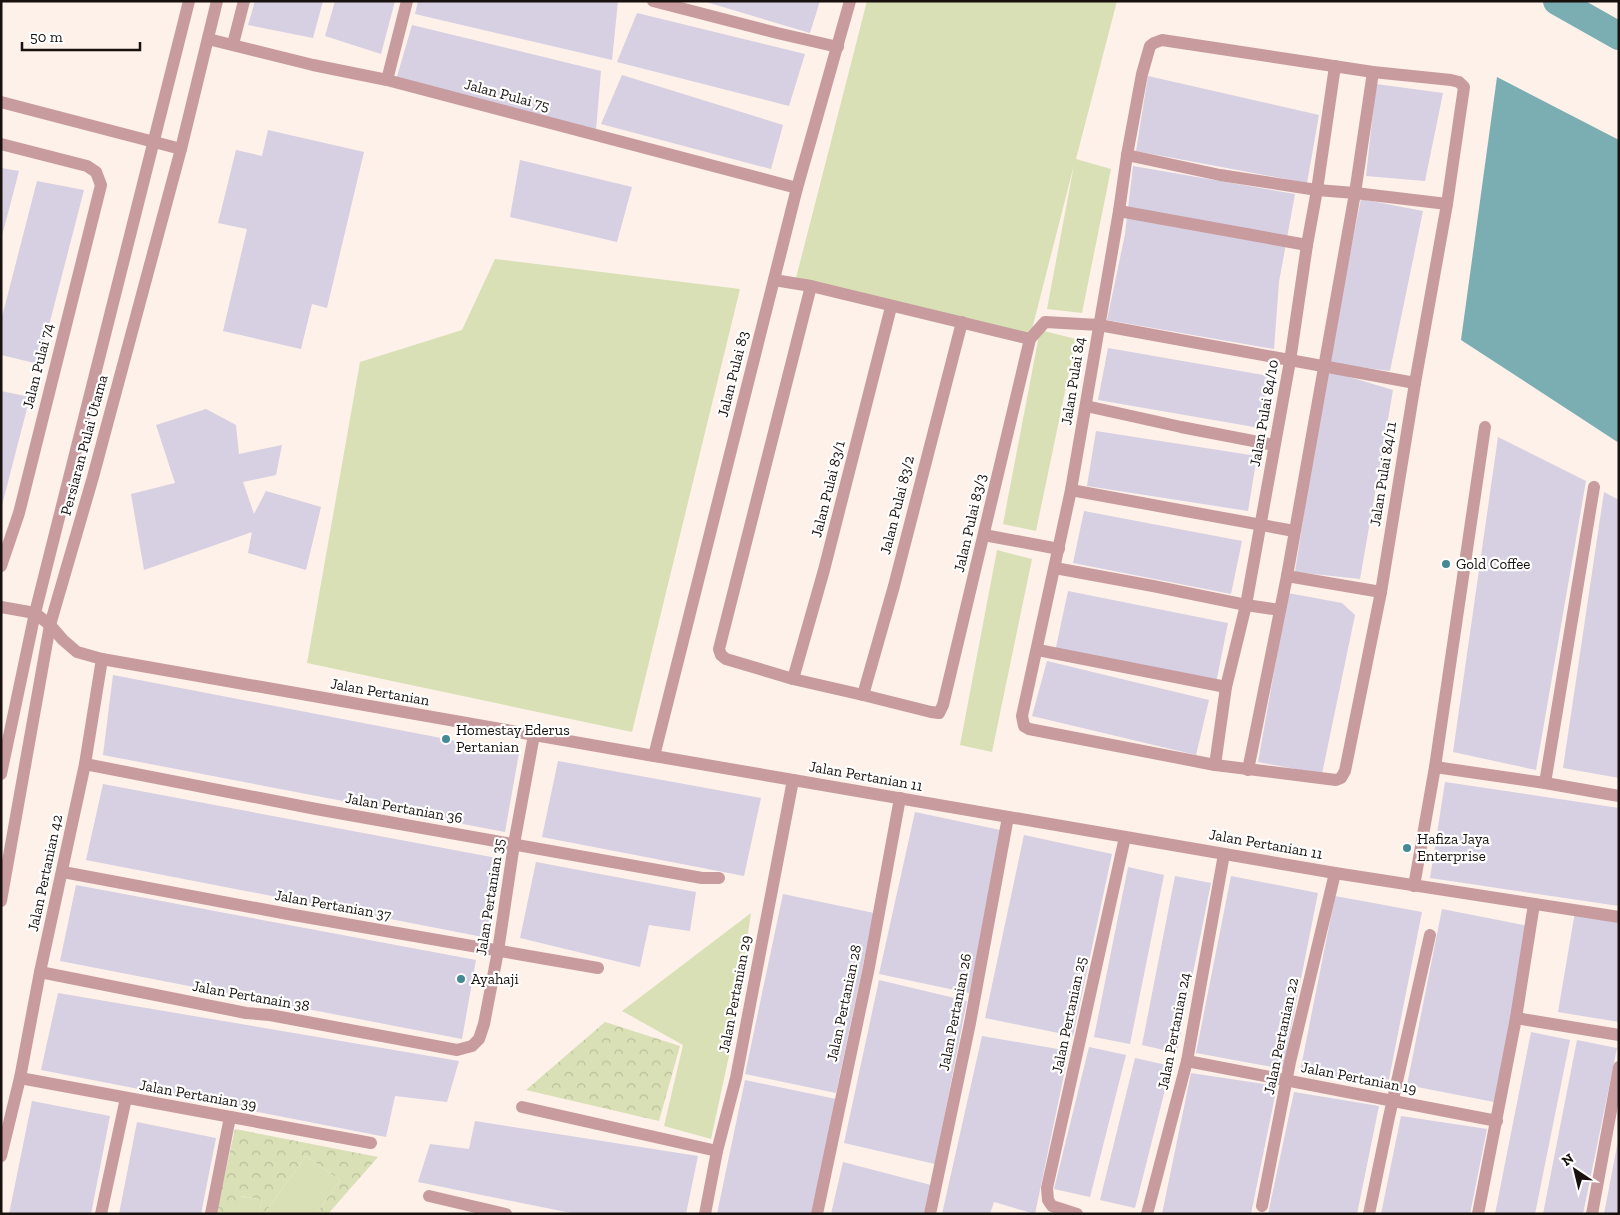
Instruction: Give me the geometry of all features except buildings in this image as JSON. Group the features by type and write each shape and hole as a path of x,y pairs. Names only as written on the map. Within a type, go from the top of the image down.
{"street":[{"name":"Persiaran Pulai Utama","path":"1,774 35,613 189,1"},
{"name":"Persiaran Pulai Utama","path":"1,901 50,625 92,482 181,149 217,1"},
{"path":"233,44 244,1"},
{"path":"387,80 407,1"},
{"path":"653,1 777,33 838,46"},
{"name":"Jalan Pulai 83","path":"654,756 797,188 850,1"},
{"name":"Jalan Pulai 75","path":"208,39 387,80 797,188"},
{"name":"Jalan Pulai 84","path":"1024,726 1022,716 1038,650 1071,490 1119,211 1126,156 1142,74 1150,46 1154,42 1162,40 1335,66"},
{"path":"1248,770 1280,610 1355,193 1373,72 1335,66"},
{"name":"Jalan Pulai 84/10","path":"1215,764 1226,686 1246,605 1290,361 1335,66"},
{"name":"Jalan Pulai 84/11","path":"1024,726 1029,729 1248,770 1336,780 1341,778 1345,771 1381,592 1415,383 1447,204 1464,87 1460,82 1373,72"},
{"path":"1,102 181,149"},
{"name":"Jalan Pulai 74","path":"1,144 87,166 96,172 100,185 19,513 1,566"},
{"path":"1126,156 1220,175 1317,190 1447,204"},
{"path":"1119,211 1307,245"},
{"path":"774,280 811,286 891,307 1030,339 1045,322 1099,325 1415,383"},
{"path":"811,286 719,648 721,655 726,659 793,679 864,695"},
{"name":"Jalan Pulai 83/1","path":"793,679 824,570 891,307"},
{"name":"Jalan Pulai 83/2","path":"864,695 962,322"},
{"name":"Jalan Pulai 83/3","path":"864,695 931,712 939,713 943,705 1030,339"},
{"path":"1086,406 1274,446"},
{"path":"1414,886 1434,767 1485,426"},
{"path":"1545,783 1594,487"},
{"path":"1071,490 1294,531"},
{"path":"984,535 1059,549"},
{"path":"1055,568 1280,610"},
{"path":"1286,576 1381,592"},
{"path":"1,607 35,613 77,652 102,659"},
{"path":"1038,650 1226,686"},
{"name":"Jalan Pertanian","path":"102,659 654,756"},
{"name":"Jalan Pertanian 42","path":"1,1156 20,1078 40,972 85,764 102,659"},
{"name":"Jalan Pertanian 35","path":"457,1050 472,1046 478,1039 484,1024 534,735"},
{"name":"Jalan Pertanian 11","path":"654,756 1414,886 1619,917"},
{"name":"Jalan Pertanian 36","path":"85,764 310,808 702,878 719,878"},
{"path":"1434,767 1619,796"},
{"name":"Jalan Pertanian 29","path":"705,1214 736,1078 793,780"},
{"name":"Jalan Pertanian 28","path":"817,1214 869,967 900,798"},
{"name":"Jalan Pertanian 26","path":"930,1214 970,1023 1008,817"},
{"name":"Jalan Pertanian 25","path":"1077,1214 1052,1206 1048,1200 1047,1188 1125,837"},
{"name":"Jalan Pertanian 24","path":"1147,1214 1187,1061 1224,854"},
{"name":"Jalan Pertanian 37","path":"63,872 598,968"},
{"name":"Jalan Pertanian 22","path":"1262,1206 1287,1081 1335,872"},
{"path":"1478,1214 1516,1018 1534,904"},
{"path":"1369,1214 1430,935"},
{"name":"Jalan Pertanain 38","path":"40,972 246,1013 270,1015 457,1050"},
{"path":"1516,1018 1619,1035"},
{"name":"Jalan Pertanian 19","path":"1187,1061 1496,1121"},
{"path":"1592,1214 1619,1067"},
{"name":"Jalan Pertanian 39","path":"20,1078 371,1143"},
{"path":"101,1214 126,1098"},
{"path":"522,1107 718,1151"},
{"path":"211,1214 230,1117"},
{"path":"429,1196 506,1214"}],"green space":[{"path":"867,1 1117,1 1076,159 1111,169 1082,313 1047,309 1074,165 1030,337 796,278"},
{"path":"495,259 740,289 632,732 307,663 360,362 462,330"},
{"path":"1040,330 1076,339 1036,531 1003,524"},
{"path":"997,550 1032,559 992,752 960,745"},
{"path":"751,913 732,1042 711,1139 664,1126 683,1045 622,1011"},
{"path":"605,1022 680,1046 659,1121 526,1090"},
{"path":"235,1129 378,1157 328,1214 316,1214 340,1180 306,1156 264,1214 259,1214 262,1200 241,1196 237,1214 216,1214"},
{"path":"306,1156 340,1180 316,1214 264,1214"},
{"path":"240,1196 262,1200 259,1214 237,1214"}],"water":[{"path":"1497,77 1619,140 1619,443 1461,340"}],"waterway":[{"path":"1557,1 1619,36"}],"place":[{"name":"Gold Coffee","path":"1446,564"},
{"name":"Homestay Ederus Pertanian","path":"446,739"},
{"name":"Hafiza Jaya Enterprise","path":"1407,848"},
{"name":"Ayahaji","path":"461,979"}]}
